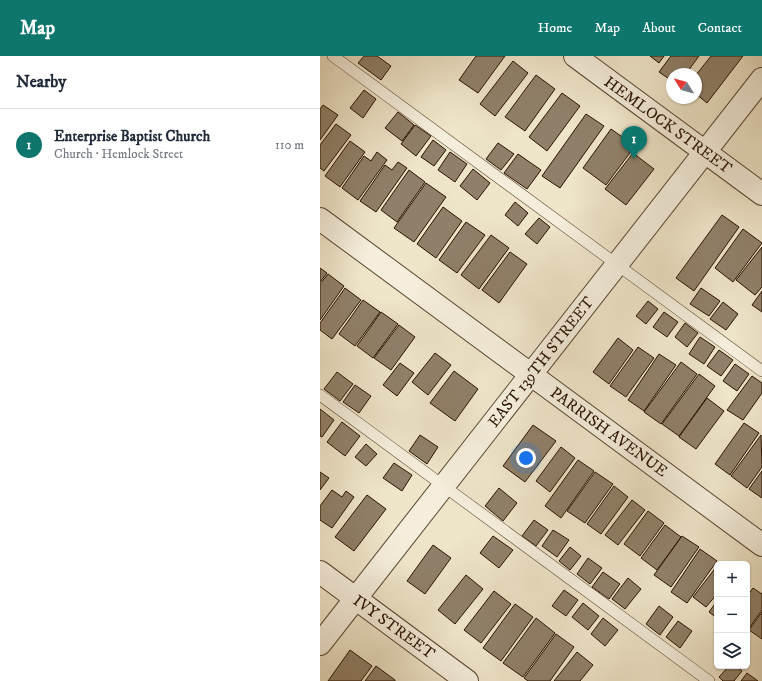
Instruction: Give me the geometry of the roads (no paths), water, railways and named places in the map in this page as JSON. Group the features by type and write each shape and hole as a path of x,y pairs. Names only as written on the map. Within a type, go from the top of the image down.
{"street":[{"name":"HEMLOCK STREET","path":"575,56 762,194"},
{"name":"EAST 139TH STREET","path":"320,644 762,79"},
{"name":"PARRISH AVENUE","path":"320,219 762,544"},
{"name":"IVY STREET","path":"320,572 467,681"}],"lane":[{"path":"333,56 762,371"},
{"path":"320,395 709,681"}],"place":[{"name":"Enterprise Baptist Church","path":"634,159"}]}
